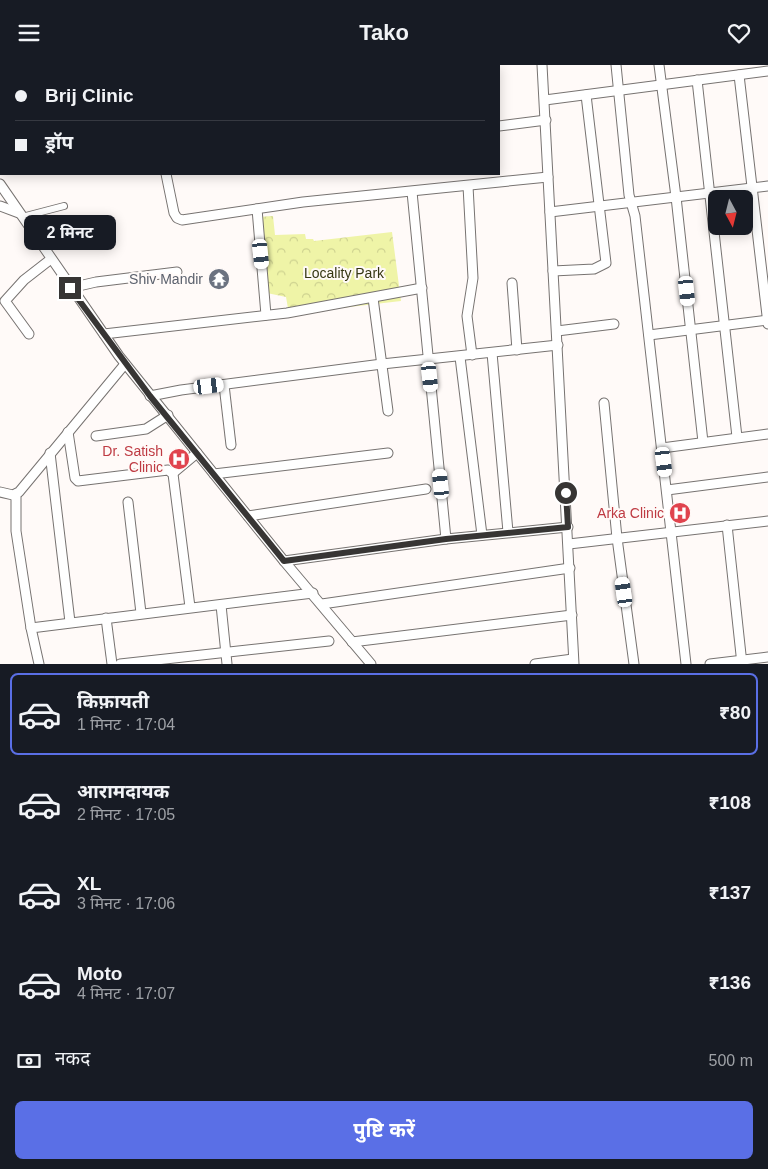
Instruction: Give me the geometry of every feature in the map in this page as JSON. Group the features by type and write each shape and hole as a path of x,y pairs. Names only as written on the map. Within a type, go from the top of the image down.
{"street":[{"path":"535,664 574,662 542,65"},
{"path":"616,65 630,203 634,216 649,335 686,664"},
{"path":"659,65 692,329 703,442"},
{"path":"545,100 768,71"},
{"path":"739,75 768,324"},
{"path":"697,80 710,190"},
{"path":"554,271 594,269 606,263 586,95"},
{"path":"500,126 546,120"},
{"path":"166,175 174,213 179,219 548,177"},
{"path":"0,184 70,288 125,364 284,561 313,593 371,664"},
{"path":"468,186 473,278 467,316 472,355"},
{"path":"735,190 768,186"},
{"path":"412,192 446,539"},
{"path":"550,212 708,193"},
{"path":"0,206 21,215 64,206"},
{"path":"257,209 266,315"},
{"path":"714,235 737,437"},
{"path":"29,334 6,301 24,280 51,259"},
{"path":"70,288 177,272"},
{"path":"512,283 517,350"},
{"path":"104,334 266,315 422,288"},
{"path":"373,298 388,411"},
{"path":"649,335 768,320"},
{"path":"557,331 614,324"},
{"path":"150,396 180,390 382,364 558,345"},
{"path":"492,353 508,533"},
{"path":"460,357 482,535"},
{"path":"39,664 31,628 16,531 16,494 125,364"},
{"path":"224,385 231,445"},
{"path":"604,403 617,538 634,664"},
{"path":"96,436 146,429 168,415"},
{"path":"68,432 75,478 78,481 168,470 173,473"},
{"path":"662,448 768,434"},
{"path":"50,453 70,622"},
{"path":"173,473 197,453"},
{"path":"214,474 388,453"},
{"path":"173,473 190,607"},
{"path":"667,490 768,477"},
{"path":"248,516 426,489"},
{"path":"0,492 16,494"},
{"path":"128,502 140,613"},
{"path":"569,544 768,521"},
{"path":"727,525 742,662"},
{"path":"284,561 446,539 568,527"},
{"path":"322,604 570,568"},
{"path":"31,628 313,593"},
{"path":"221,605 227,664"},
{"path":"352,642 572,615"},
{"path":"106,618 112,664"},
{"path":"120,664 329,641"},
{"path":"710,664 742,662 768,657"}],"green space":[{"name":"Locality Park","path":"273,216 275,235 305,234 306,239 313,239 314,241 392,232 401,301 289,314 286,297 267,293 257,217"}],"place":[{"name":"Shiv Mandir","path":"219,279"},
{"name":"Dr. Satish Clinic","path":"179,459"},
{"name":"Arka Clinic","path":"680,513"}],"route":[{"path":"70,288 150,396 168,415 284,561 446,539 568,527 566,493"}]}
